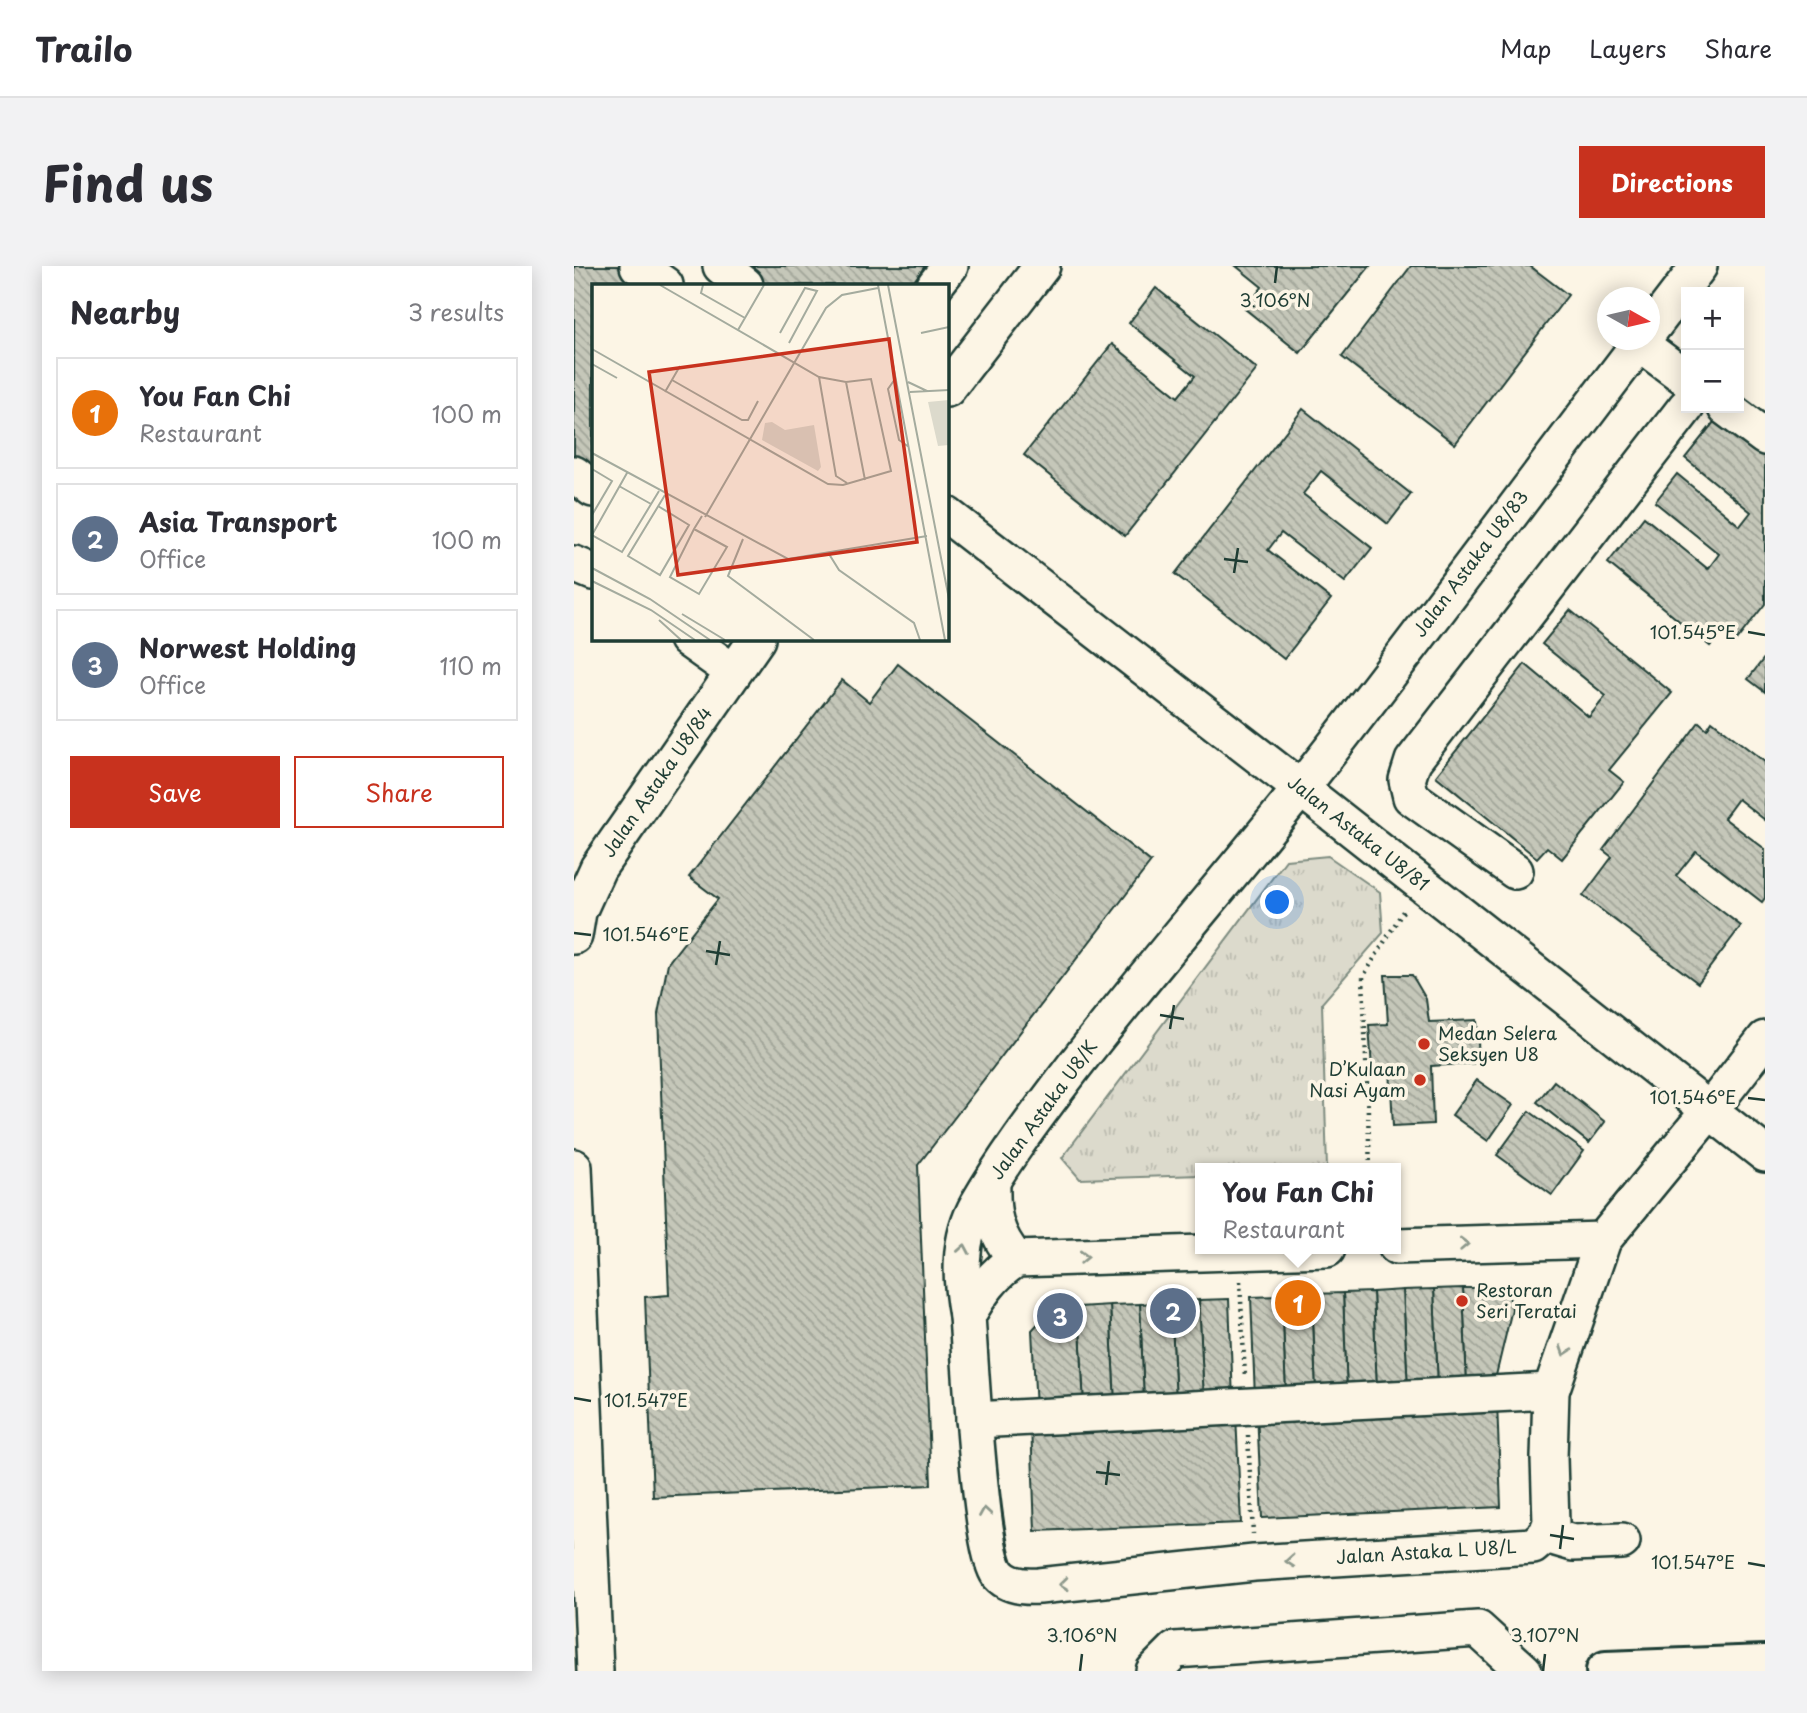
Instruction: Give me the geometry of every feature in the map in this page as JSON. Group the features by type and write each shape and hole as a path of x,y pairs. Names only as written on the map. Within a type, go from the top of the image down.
{"main road":[{"path":"1606,1671 1765,1665"}],"street":[{"path":"638,266 664,284"},
{"path":"721,266 743,284"},
{"path":"936,284 950,266"},
{"path":"948,388 1042,266"},
{"name":"Jalan Astaka U8/83","path":"1660,316 1699,266"},
{"name":"Jalan Astaka U8/83","path":"1300,788 1634,350"},
{"path":"1657,350 1681,373"},
{"path":"1515,872 1411,797 1407,780 1413,761 1681,413"},
{"path":"1733,413 1765,437"},
{"path":"574,474 592,488"},
{"name":"Jalan Astaka U8/81","path":"948,516 1300,788 1765,1154"},
{"path":"574,564 592,572"},
{"path":"688,640 732,671"},
{"name":"Jalan Astaka U8/84","path":"574,936 578,912 598,868 732,671 756,640"},
{"name":"Jalan Astaka U8/K","path":"1001,1577 994,1567 983,1502 974,1420 967,1316 962,1288 963,1251 967,1232 977,1206 1014,1146 1139,982 1300,788"},
{"path":"1622,1541 1573,1543 1546,1535 1551,1523 1551,1391 1603,1240 1765,1039"},
{"path":"574,1167 595,1671"},
{"path":"992,1182 991,1211 1006,1248 1016,1259"},
{"path":"1401,1246 1603,1240"},
{"path":"967,1316 981,1290 1000,1270 1016,1259 1195,1253"},
{"path":"974,1420 1551,1391"},
{"name":"Jalan Astaka L U8/L","path":"1001,1577 1021,1587 1039,1586 1254,1563 1533,1546 1546,1535"},
{"path":"1154,1671 1175,1650 1478,1629 1524,1671"}],"path":[{"path":"1370,1163 1363,977 1410,899"}],"green space":[{"path":"1328,856 1380,892 1383,933 1322,1003 1327,1163 1195,1163 1195,1175 1080,1179 1062,1158 1286,860"}],"building":[{"path":"574,266 631,266 656,284 592,284 592,477 574,464"},
{"path":"753,266 925,266 912,284 757,284 746,276"},
{"path":"1236,266 1370,266 1300,353 1245,309 1262,287"},
{"path":"1411,266 1530,266 1568,295 1455,444 1342,357"},
{"path":"1156,288 1257,369 1125,536 1024,455 1112,344 1178,397 1195,376 1129,323"},
{"path":"1303,409 1411,494 1388,524 1321,471 1303,494 1372,548 1345,582 1281,533 1268,550 1331,599 1284,659 1175,574"},
{"path":"1721,413 1765,447 1765,604 1735,642 1722,632 1710,646 1608,563 1644,517 1708,569 1719,554 1655,502 1677,474 1740,526 1751,512 1685,458"},
{"path":"1570,610 1672,693 1609,770 1624,782 1562,859 1547,847 1537,858 1436,776 1525,664 1589,717 1606,696 1542,644"},
{"path":"1765,657 1765,692 1748,679"},
{"path":"898,664 1151,862 918,1165 931,1485 653,1497 645,1297 669,1295 658,1014 668,963 718,899 689,877 842,680 869,702"},
{"path":"1712,721 1765,762 1765,820 1738,799 1724,818 1765,849 1765,898 1762,902 1696,851 1676,876 1741,926 1698,983 1583,896 1612,857 1603,850 1699,722 1707,729"},
{"name":"Medan Selera Seksyen U8","path":"1385,975 1412,975 1426,999 1429,1022 1477,1020 1479,1063 1431,1066 1433,1124 1393,1126 1390,1068 1372,1069 1369,1025 1388,1024"},
{"path":"1477,1080 1513,1105 1488,1141 1452,1115"},
{"path":"1554,1081 1605,1122 1589,1143 1537,1102"},
{"path":"1529,1111 1584,1151 1552,1195 1497,1155"},
{"path":"1463,1288 1498,1288 1505,1292 1511,1301 1512,1309 1493,1388 1467,1388"},
{"path":"1463,1288 1467,1388 1438,1390 1434,1289"},
{"path":"1434,1289 1438,1390 1408,1391 1403,1290"},
{"path":"1403,1290 1408,1391 1377,1392 1373,1292"},
{"path":"1373,1292 1377,1392 1347,1394 1343,1293"},
{"path":"1343,1293 1347,1394 1316,1395 1312,1294"},
{"path":"1312,1294 1316,1395 1286,1396 1282,1296"},
{"path":"1282,1296 1286,1396 1255,1398 1251,1297"},
{"path":"1229,1299 1233,1400 1204,1401 1199,1300"},
{"path":"1199,1300 1204,1401 1176,1403 1171,1302"},
{"path":"1171,1302 1176,1403 1144,1404 1140,1304"},
{"path":"1140,1304 1144,1404 1115,1406 1110,1305"},
{"path":"1110,1305 1115,1406 1084,1408 1079,1307"},
{"path":"1079,1307 1084,1408 1036,1410 1032,1330 1052,1308"},
{"path":"1497,1402 1501,1507 1262,1518 1257,1412"},
{"path":"1236,1415 1241,1523 1035,1531 1031,1424"}],"place":[{"name":"Medan Selera Seksyen U8","path":"1424,1044"},
{"name":"D’Kulaan Nasi Ayam","path":"1420,1080"},
{"name":"Restoran Seri Teratai","path":"1462,1301"},
{"name":"You Fan Chi","path":"1298,1303"},
{"name":"Asia Transport","path":"1173,1311"},
{"name":"Norwest Holding","path":"1060,1316"}]}
